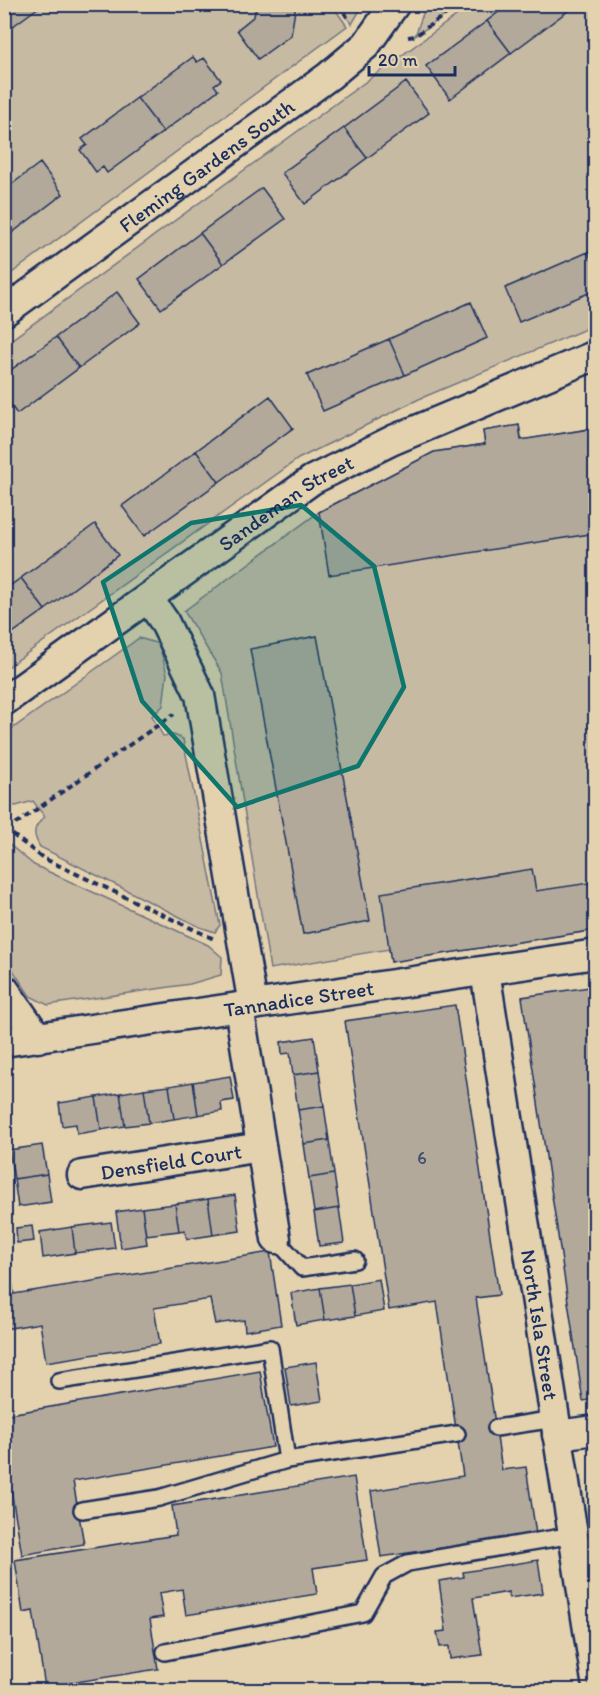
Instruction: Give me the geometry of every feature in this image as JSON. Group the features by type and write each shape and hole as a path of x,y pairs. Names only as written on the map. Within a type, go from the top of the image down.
{"street":[{"name":"Fleming Gardens South","path":"4,312 330,76 366,45 395,4"},
{"name":"Sandeman Street","path":"4,701 312,480 393,440 596,355"},
{"name":"Densfield Court","path":"148,598 164,621 200,695 244,954 246,1006 261,1147 276,1239"},
{"name":"Tannadice Street","path":"4,1042 596,954"},
{"name":"North Isla Street","path":"485,971 596,1681"},
{"path":"4,989 38,1038"},
{"name":"Densfield Court","path":"82,1175 261,1147"},
{"path":"556,1427 596,1430"}],"lane":[{"path":"276,1239 302,1268 355,1260"},
{"path":"59,1381 270,1348 287,1460"},
{"path":"496,1428 556,1427"},
{"path":"82,1510 159,1498 287,1460 457,1434"},
{"path":"165,1652 363,1612 384,1576 408,1563 573,1535"}],"path":[{"path":"200,695 6,829 43,858 244,954"}],"highlighted area":[{"path":"301,505 374,566 404,687 358,766 237,807 142,701 103,582 191,523"}],"shaded area":[{"path":"426,4 460,5 415,36"},
{"path":"5,5 332,5 347,26 5,278"},
{"path":"338,5 363,5 352,24"},
{"path":"471,5 595,5 595,325 419,399 298,459 5,669 4,345"},
{"path":"519,425 522,440 595,428 595,930 391,962 389,949 270,969 222,673 184,611 319,512 434,452 485,444 483,431"},
{"path":"139,638 159,644 167,674 163,706 152,716 163,736 174,735 183,739 220,925 215,932 200,927 40,847 35,830 45,817 33,801 16,806 5,804 5,734"},
{"path":"5,841 34,865 208,945 222,957 221,975 190,984 48,1005 30,996 5,958"}],"building":[{"path":"4,4 43,4 9,29 6,24 4,25"},
{"path":"254,4 296,4 291,35 258,59 237,30 254,16 256,7"},
{"path":"509,4 571,4 573,7 511,53 487,21"},
{"path":"487,21 511,53 450,99 426,66"},
{"path":"193,57 197,62 204,58 221,80 214,85 218,90 163,132 137,98"},
{"path":"406,82 429,113 367,158 344,128"},
{"path":"137,98 163,132 107,173 103,167 96,172 80,150 87,145 82,139"},
{"path":"344,128 367,158 305,204 282,173"},
{"path":"40,163 63,194 4,239 4,190"},
{"path":"262,188 285,219 223,264 200,233"},
{"path":"200,233 223,264 161,309 139,279"},
{"path":"596,249 596,269 588,252"},
{"path":"588,252 596,269 596,290 519,322 505,288"},
{"path":"117,292 140,323 79,368 56,337"},
{"path":"471,302 487,338 405,375 389,339"},
{"path":"56,337 79,368 17,414 4,396 4,375"},
{"path":"389,339 405,375 323,411 307,375"},
{"path":"270,396 293,428 219,482 196,451"},
{"path":"519,425 521,440 596,428 596,533 329,575 319,512 434,452 485,444 483,431"},
{"path":"196,451 219,482 144,536 122,506"},
{"path":"95,524 118,555 45,610 21,578"},
{"path":"21,578 45,610 4,639 4,590"},
{"path":"317,636 370,921 303,934 250,649"},
{"path":"532,869 536,891 596,882 596,930 391,962 381,893"},
{"path":"596,986 596,1399 583,1401 522,997"},
{"path":"455,1005 499,1295 476,1298 502,1470 526,1467 536,1534 381,1557 371,1491 463,1476 437,1302 389,1310 345,1021"},
{"path":"314,1037 319,1071 293,1075 290,1053 282,1054 281,1042"},
{"path":"319,1071 324,1106 298,1110 293,1075"},
{"path":"230,1076 234,1100 221,1102 222,1111 198,1115 193,1082"},
{"path":"193,1082 198,1115 174,1119 169,1086"},
{"path":"169,1086 174,1119 149,1123 144,1089"},
{"path":"144,1089 149,1123 125,1126 120,1093"},
{"path":"120,1093 125,1126 101,1130 96,1097"},
{"path":"96,1097 101,1130 77,1134 76,1124 62,1126 59,1103"},
{"path":"324,1106 329,1140 304,1144 298,1110"},
{"path":"329,1140 334,1174 309,1178 304,1144"},
{"path":"42,1145 47,1174 14,1179 9,1150"},
{"path":"47,1174 51,1202 18,1207 14,1179"},
{"path":"334,1174 339,1208 314,1212 309,1178"},
{"path":"235,1195 240,1231 213,1235 208,1199"},
{"path":"208,1199 213,1235 187,1239 185,1230 179,1231 175,1204"},
{"path":"175,1204 179,1231 146,1235 142,1208"},
{"path":"142,1208 147,1244 121,1248 116,1212"},
{"path":"339,1208 344,1243 319,1246 314,1212"},
{"path":"111,1222 115,1248 75,1253 72,1227"},
{"path":"32,1226 34,1241 17,1243 16,1228"},
{"path":"72,1227 75,1253 43,1258 40,1232"},
{"path":"4,1236 14,1294 270,1252 281,1325 245,1331 244,1320 215,1324 210,1299 154,1308 160,1344 46,1362 40,1323 4,1329"},
{"path":"379,1279 384,1311 355,1316 350,1284"},
{"path":"350,1284 355,1316 325,1320 320,1288"},
{"path":"320,1288 325,1320 296,1325 291,1293"},
{"path":"316,1362 322,1401 291,1406 285,1367"},
{"path":"260,1371 273,1447 73,1481 84,1544 22,1555 4,1448 4,1415"},
{"path":"354,1477 367,1560 313,1568 317,1594 186,1615 182,1589 159,1593 163,1617 150,1619 158,1669 45,1687 33,1611 23,1613 15,1560 176,1535 172,1506"},
{"path":"538,1560 543,1593 509,1598 509,1592 473,1598 482,1655 450,1659 449,1646 440,1647 437,1632 446,1631 439,1581 464,1577 463,1572"}]}
